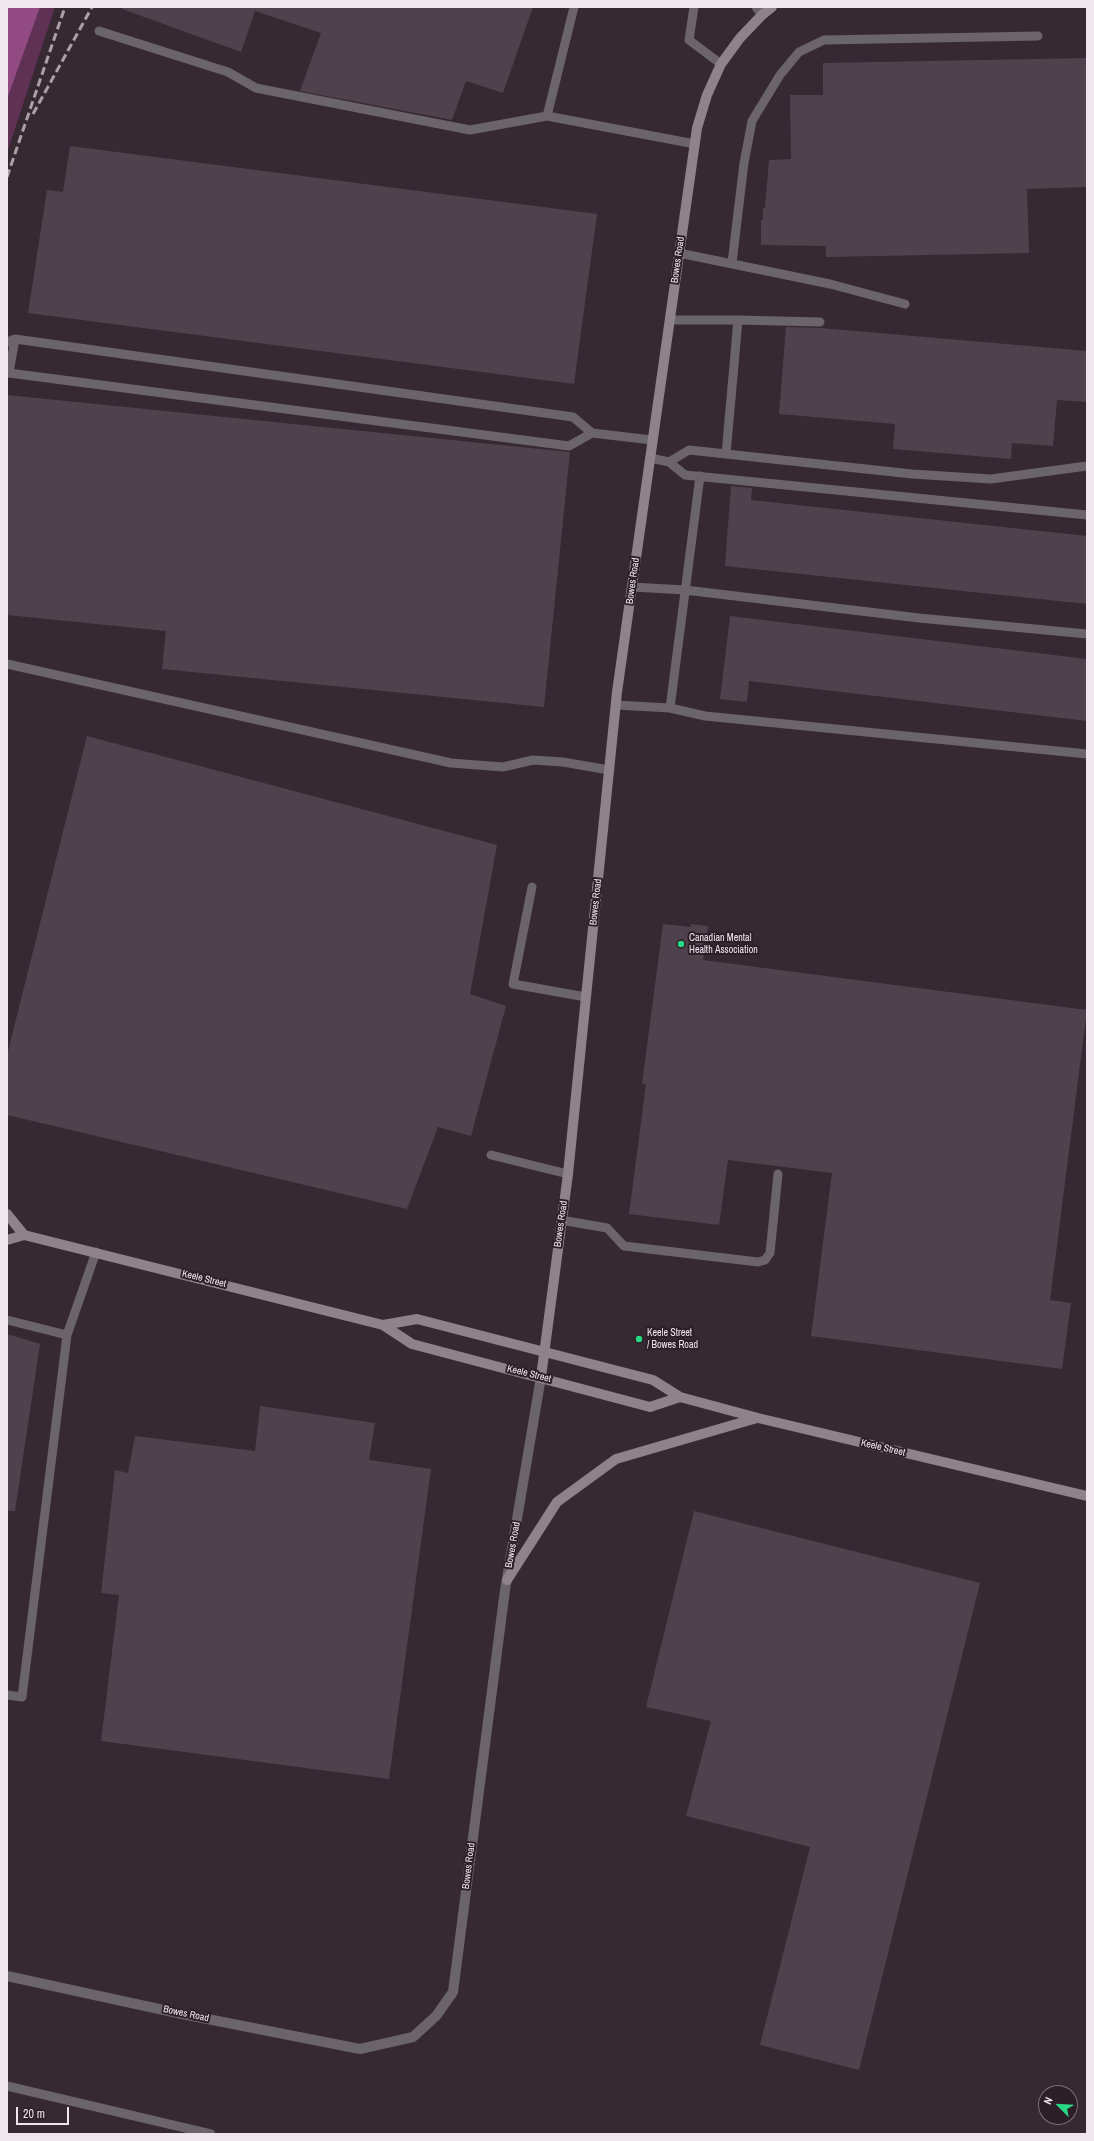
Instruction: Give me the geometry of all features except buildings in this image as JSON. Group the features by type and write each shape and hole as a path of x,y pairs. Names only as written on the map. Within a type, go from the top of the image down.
{"main road":[{"name":"Bowes Road","path":"541,1377 546,1352 561,1220 568,1174 616,705 697,128 707,95 721,64 759,11 772,7"},
{"path":"7,1214 24,1235"},
{"name":"Keele Street","path":"7,1240 24,1235 96,1252 383,1326 412,1344 650,1407 680,1397"},
{"name":"Keele Street","path":"383,1326 417,1319 653,1380 680,1397 758,1418 1087,1496"},
{"path":"507,1580 557,1502 616,1459 758,1418"}],"street":[{"name":"Bowes Road","path":"7,1976 182,2014 360,2049 413,2037 436,2016 453,1992 507,1580 541,1377"}],"lane":[{"path":"547,116 574,7"},
{"path":"694,7 689,40 721,64"},
{"path":"99,31 228,72 256,88 470,130 547,116 695,144"},
{"path":"732,264 744,163 752,121 780,75 799,52 824,40 1038,36"},
{"path":"679,253 830,284 905,304"},
{"path":"670,320 820,322"},
{"path":"726,454 738,320"},
{"path":"592,433 570,446 9,372 11,340 573,417 592,433 652,440"},
{"path":"669,462 689,450 912,474 991,479 1087,466"},
{"path":"650,458 669,462 685,475 1087,515"},
{"path":"670,708 700,476"},
{"path":"632,587 685,590 919,618 1087,634"},
{"path":"7,664 452,764 503,766 533,760 563,762 609,770"},
{"path":"616,705 670,708 705,716 1087,754"},
{"path":"532,887 513,984 586,997"},
{"path":"491,1156 568,1174"},
{"path":"561,1220 607,1228 624,1246 758,1262 765,1260 770,1253 778,1174"},
{"path":"7,1694 22,1697 68,1335 96,1252"},
{"path":"7,1320 68,1335"},
{"path":"7,2086 211,2134"}],"shaded area":[{"path":"7,7 55,7 7,153"},
{"path":"7,7 40,7 7,99"}],"railway":[{"path":"7,177 65,7"},
{"path":"33,114 92,7"}],"place":[{"name":"Canadian Mental Health Association","path":"681,944"},
{"name":"Keele Street / Bowes Road","path":"639,1339"}]}
